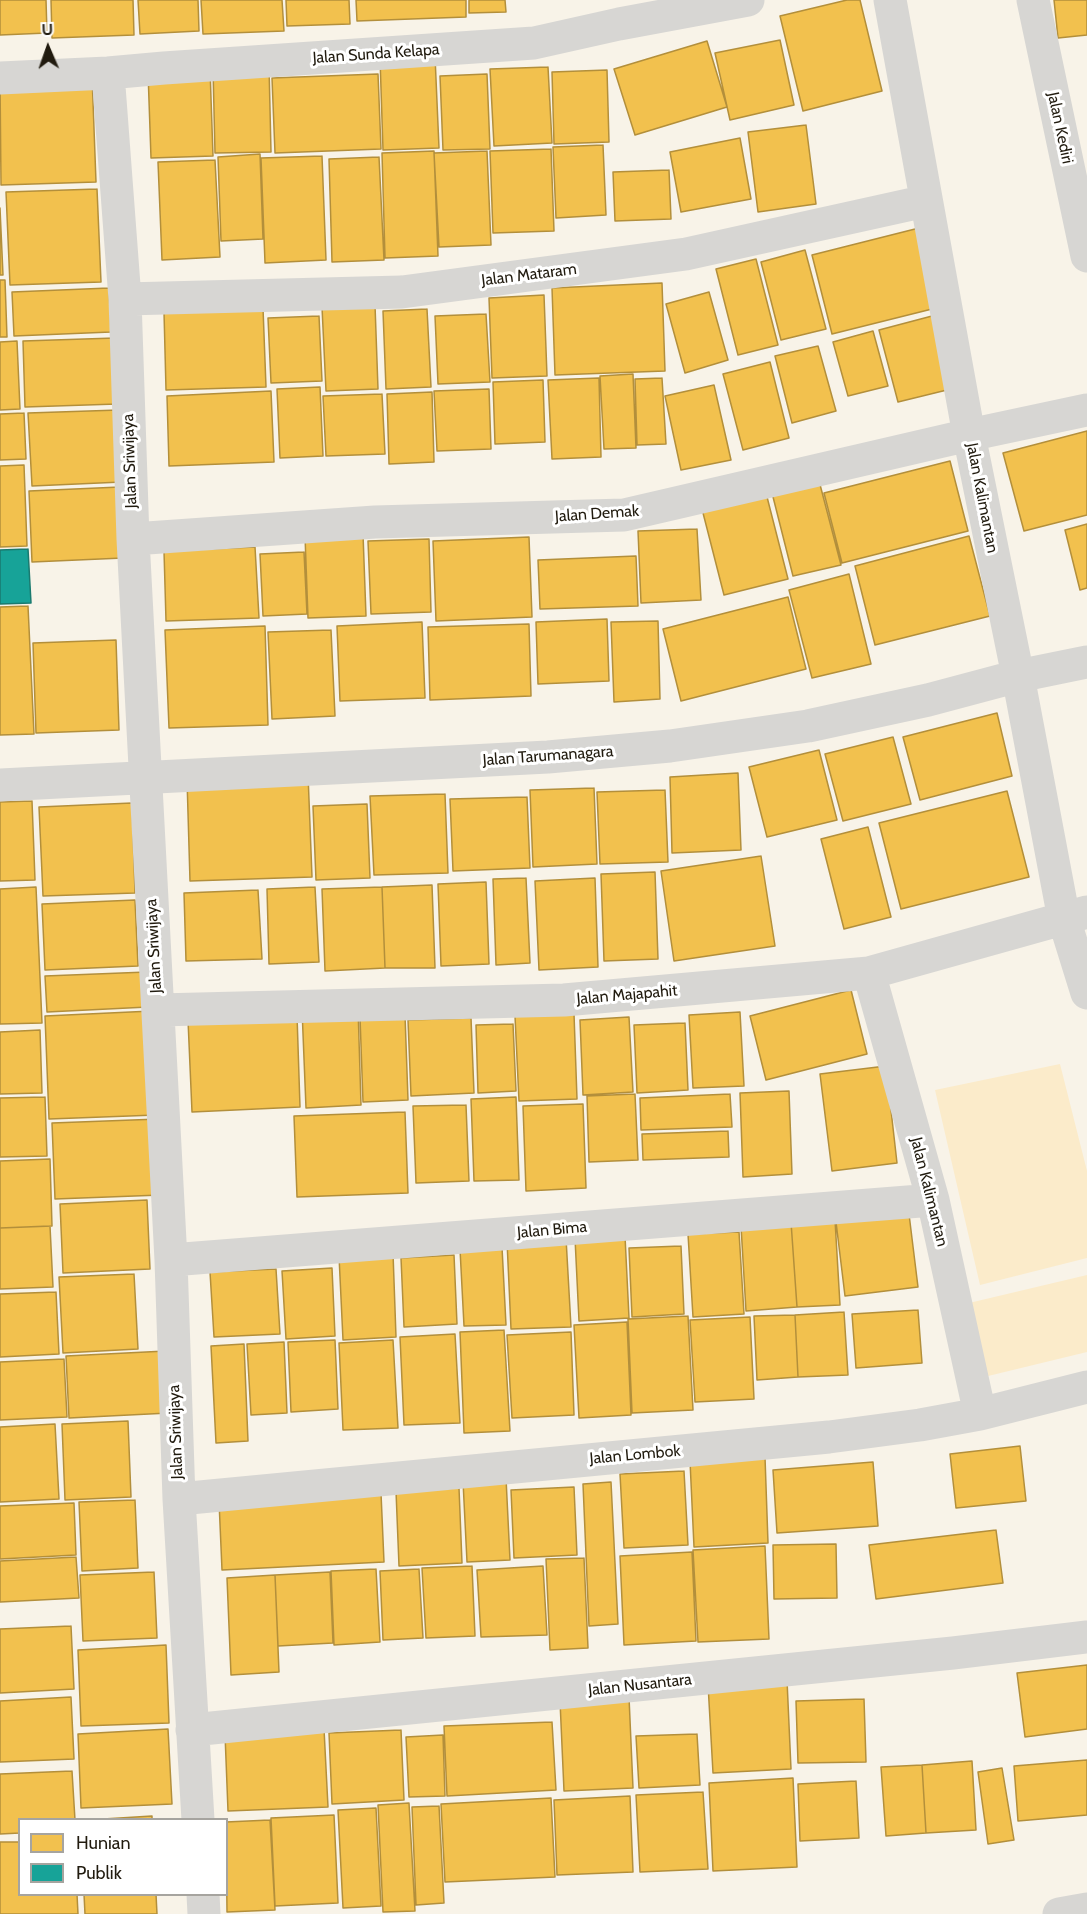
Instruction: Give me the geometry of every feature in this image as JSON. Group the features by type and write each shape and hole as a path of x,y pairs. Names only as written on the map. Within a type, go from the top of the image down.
{"street":[{"name":"Jalan Sunda Kelapa","path":"0,78 108,73 534,43 619,24 748,0"},
{"name":"Jalan Kalimantan","path":"890,0 969,435 1018,676 1075,916 1087,993"},
{"name":"Jalan Kediri","path":"1033,0 1078,166 1087,256"},
{"name":"Jalan Sriwijaya","path":"108,73 125,299 144,778 171,1260 179,1499 198,1818"},
{"name":"Jalan Mataram","path":"125,299 402,292 686,254 926,201"},
{"name":"Jalan Demak","path":"133,539 375,522 624,515 1087,410"},
{"name":"Jalan Tarumanagara","path":"0,785 548,757 670,746 808,726 1087,662"},
{"name":"Jalan Majapahit","path":"158,1010 564,1000 869,973 1075,916"},
{"name":"Jalan Kalimantan","path":"869,973 933,1200 980,1414"},
{"name":"Jalan Bima","path":"171,1260 933,1200"},
{"name":"Jalan Lombok","path":"179,1499 829,1437 920,1425 980,1414 1087,1387"},
{"name":"Jalan Nusantara","path":"192,1730 954,1653 1087,1637"},
{"path":"203,1896 204,1914"}],"shaded area":[{"path":"1060,1064 1087,1171 1087,1258 980,1285 935,1090"},
{"path":"1087,1275 1087,1352 984,1377 969,1303"}],"building: Hunian":[{"path":"0,0 46,0 47,33 0,35"},
{"path":"51,0 133,0 134,35 52,38"},
{"path":"138,0 198,0 199,31 140,34"},
{"path":"201,0 282,0 284,31 203,34"},
{"path":"286,0 349,0 350,24 287,26"},
{"path":"356,0 466,0 466,17 357,21"},
{"path":"469,0 505,0 506,12 469,13"},
{"path":"847,0 860,0 882,91 803,111 780,16"},
{"path":"1054,0 1087,0 1087,35 1058,38"},
{"path":"780,40 794,105 730,120 715,53"},
{"path":"707,41 727,107 635,135 614,69"},
{"path":"435,56 439,148 383,150 380,58"},
{"path":"269,66 271,152 215,153 213,68"},
{"path":"548,67 552,143 494,146 490,69"},
{"path":"210,69 213,156 151,158 148,72"},
{"path":"607,70 609,142 554,144 552,72"},
{"path":"378,74 381,149 275,153 272,78"},
{"path":"487,74 490,149 443,150 440,76"},
{"path":"92,75 96,182 1,185 0,79"},
{"path":"806,125 816,204 758,212 748,132"},
{"path":"740,138 751,199 681,212 670,152"},
{"path":"603,145 606,215 556,218 553,147"},
{"path":"551,149 554,231 493,233 490,151"},
{"path":"434,151 438,256 385,258 382,153"},
{"path":"487,151 491,245 439,247 434,153"},
{"path":"260,154 263,239 221,241 218,157"},
{"path":"322,156 326,260 265,263 261,158"},
{"path":"379,157 384,260 332,262 329,159"},
{"path":"215,160 220,257 162,260 158,162"},
{"path":"669,170 671,219 615,221 613,172"},
{"path":"97,189 101,282 10,285 6,192"},
{"path":"0,208 3,275 0,275"},
{"path":"919,228 940,307 832,334 812,255"},
{"path":"805,250 826,329 781,340 761,262"},
{"path":"756,259 778,345 738,355 716,269"},
{"path":"0,280 5,280 7,337 0,337"},
{"path":"662,283 665,371 555,375 552,288"},
{"path":"109,288 111,332 14,336 12,292"},
{"path":"709,292 728,360 685,373 666,304"},
{"path":"544,295 547,376 492,378 489,298"},
{"path":"375,305 378,389 326,391 322,307"},
{"path":"263,308 266,387 166,390 164,312"},
{"path":"427,309 431,387 386,389 383,311"},
{"path":"486,314 490,382 438,384 435,316"},
{"path":"319,316 322,381 271,383 268,318"},
{"path":"932,316 951,389 898,402 879,330"},
{"path":"873,331 888,386 848,396 833,342"},
{"path":"115,338 117,404 25,407 23,341"},
{"path":"17,341 20,409 0,410 0,342"},
{"path":"818,346 836,411 792,423 775,356"},
{"path":"770,362 789,438 743,450 723,374"},
{"path":"633,374 636,448 604,449 600,376"},
{"path":"599,378 601,457 552,459 548,380"},
{"path":"662,378 666,444 637,445 635,379"},
{"path":"543,380 545,442 495,444 493,382"},
{"path":"714,385 731,460 681,470 665,396"},
{"path":"320,387 323,456 280,458 277,389"},
{"path":"489,389 491,449 437,451 434,391"},
{"path":"271,391 274,462 169,466 167,396"},
{"path":"432,392 434,462 389,464 387,394"},
{"path":"382,394 385,454 326,456 323,396"},
{"path":"119,410 122,482 32,486 28,413"},
{"path":"24,413 26,459 0,460 0,414"},
{"path":"1087,431 1087,515 1024,531 1003,453"},
{"path":"950,461 968,531 842,563 824,493"},
{"path":"24,465 27,546 0,547 0,466"},
{"path":"817,473 841,565 793,576 770,485"},
{"path":"120,487 123,558 32,562 29,491"},
{"path":"766,493 788,579 724,595 702,509"},
{"path":"1087,524 1087,588 1080,590 1065,530"},
{"path":"697,529 701,600 641,603 638,531"},
{"path":"363,534 366,616 308,618 305,536"},
{"path":"969,536 990,616 875,645 855,566"},
{"path":"529,537 532,617 436,621 433,541"},
{"path":"429,539 431,612 371,614 368,541"},
{"path":"255,547 259,618 166,621 164,551"},
{"path":"304,552 307,614 263,616 260,554"},
{"path":"636,556 638,606 540,609 538,560"},
{"path":"849,574 871,664 812,678 789,590"},
{"path":"788,597 806,669 681,701 663,629"},
{"path":"28,606 34,734 0,735 0,607"},
{"path":"607,619 609,681 538,684 536,622"},
{"path":"658,621 660,699 614,702 611,622"},
{"path":"422,622 425,698 340,701 337,626"},
{"path":"529,624 531,696 430,700 428,627"},
{"path":"265,626 268,725 169,728 165,630"},
{"path":"331,630 335,716 272,719 268,632"},
{"path":"116,640 119,730 36,733 33,643"},
{"path":"997,713 1012,776 920,800 903,737"},
{"path":"893,737 911,804 843,821 825,754"},
{"path":"819,750 837,820 767,837 749,767"},
{"path":"738,773 741,850 672,853 670,777"},
{"path":"308,774 312,877 190,881 187,779"},
{"path":"594,788 597,864 533,867 530,790"},
{"path":"665,790 668,862 600,864 597,792"},
{"path":"1007,791 1029,877 901,909 879,823"},
{"path":"445,794 448,873 374,875 370,796"},
{"path":"527,797 530,868 453,871 450,799"},
{"path":"32,801 35,880 0,881 0,802"},
{"path":"132,803 135,893 43,896 39,807"},
{"path":"367,804 370,878 316,880 313,806"},
{"path":"868,827 891,917 844,929 821,839"},
{"path":"761,856 775,946 674,961 661,871"},
{"path":"655,872 658,959 604,961 601,874"},
{"path":"526,878 530,963 496,965 493,879"},
{"path":"595,878 598,967 539,970 535,881"},
{"path":"486,882 489,964 441,966 438,884"},
{"path":"432,885 435,968 385,968 382,887"},
{"path":"36,887 42,1023 0,1024 0,889"},
{"path":"315,887 319,962 269,964 267,889"},
{"path":"382,887 385,968 325,971 322,889"},
{"path":"258,890 262,959 186,961 184,893"},
{"path":"135,900 138,966 45,970 42,904"},
{"path":"147,972 148,1007 47,1012 45,976"},
{"path":"851,990 867,1054 766,1080 750,1016"},
{"path":"358,1007 361,1105 306,1108 302,1009"},
{"path":"152,1011 156,1115 49,1119 45,1016"},
{"path":"740,1012 744,1086 693,1088 689,1015"},
{"path":"574,1014 577,1099 519,1101 515,1016"},
{"path":"297,1015 300,1107 192,1112 188,1020"},
{"path":"405,1015 408,1100 363,1102 360,1017"},
{"path":"629,1017 633,1092 583,1095 580,1020"},
{"path":"471,1018 474,1093 411,1096 408,1020"},
{"path":"685,1023 688,1090 637,1093 634,1025"},
{"path":"513,1024 516,1091 478,1093 476,1025"},
{"path":"40,1030 42,1093 0,1094 0,1032"},
{"path":"886,1066 897,1163 832,1171 820,1074"},
{"path":"789,1091 792,1174 743,1177 740,1093"},
{"path":"635,1094 638,1160 589,1162 587,1096"},
{"path":"730,1094 732,1127 641,1130 640,1098"},
{"path":"45,1097 47,1156 0,1157 0,1098"},
{"path":"516,1097 519,1180 474,1181 471,1099"},
{"path":"583,1104 586,1188 526,1191 523,1106"},
{"path":"466,1105 469,1181 416,1183 413,1106"},
{"path":"405,1112 408,1193 297,1197 294,1116"},
{"path":"159,1119 161,1195 55,1199 52,1123"},
{"path":"728,1131 729,1157 643,1160 642,1134"},
{"path":"50,1159 52,1226 0,1228 0,1161"},
{"path":"147,1200 150,1269 63,1273 60,1204"},
{"path":"909,1214 918,1287 845,1296 836,1222"},
{"path":"835,1220 840,1305 797,1307 791,1222"},
{"path":"791,1222 797,1307 746,1311 741,1226"},
{"path":"50,1226 53,1287 0,1289 0,1228"},
{"path":"739,1232 744,1314 693,1317 688,1234"},
{"path":"625,1236 629,1318 579,1321 575,1238"},
{"path":"566,1238 571,1327 511,1329 507,1241"},
{"path":"681,1246 684,1314 632,1317 629,1248"},
{"path":"502,1247 506,1325 464,1326 460,1249"},
{"path":"393,1253 396,1337 343,1340 339,1256"},
{"path":"454,1255 457,1324 404,1327 401,1258"},
{"path":"332,1268 335,1336 286,1339 282,1271"},
{"path":"276,1269 280,1334 214,1337 210,1272"},
{"path":"134,1274 138,1349 63,1353 59,1277"},
{"path":"56,1292 59,1354 0,1357 0,1294"},
{"path":"918,1310 922,1363 856,1368 852,1314"},
{"path":"844,1312 848,1375 798,1377 795,1315"},
{"path":"795,1315 798,1377 757,1380 754,1316"},
{"path":"688,1316 693,1410 632,1413 628,1319"},
{"path":"750,1317 754,1399 695,1402 690,1320"},
{"path":"627,1322 631,1415 579,1418 574,1325"},
{"path":"504,1330 510,1431 464,1433 460,1332"},
{"path":"571,1332 574,1415 512,1418 507,1335"},
{"path":"455,1334 460,1423 404,1425 400,1337"},
{"path":"335,1340 338,1409 291,1412 288,1342"},
{"path":"393,1340 398,1428 343,1430 339,1343"},
{"path":"284,1342 287,1413 251,1415 247,1344"},
{"path":"244,1344 248,1441 216,1443 211,1346"},
{"path":"166,1351 169,1413 69,1418 66,1356"},
{"path":"64,1359 67,1417 0,1420 0,1362"},
{"path":"128,1421 131,1497 65,1500 62,1424"},
{"path":"55,1424 59,1499 0,1502 0,1427"},
{"path":"1020,1446 1026,1501 956,1508 950,1454"},
{"path":"765,1457 768,1543 694,1547 690,1461"},
{"path":"873,1462 878,1526 777,1533 773,1470"},
{"path":"684,1471 688,1545 624,1548 620,1474"},
{"path":"506,1478 510,1560 467,1562 463,1481"},
{"path":"611,1482 618,1624 589,1626 583,1484"},
{"path":"574,1487 577,1555 514,1558 511,1490"},
{"path":"459,1488 462,1563 399,1566 396,1491"},
{"path":"381,1493 384,1562 222,1570 219,1501"},
{"path":"135,1500 138,1568 82,1571 79,1502"},
{"path":"74,1503 76,1555 0,1559 0,1506"},
{"path":"996,1530 1003,1583 876,1599 869,1545"},
{"path":"836,1544 837,1598 774,1599 773,1545"},
{"path":"765,1546 769,1639 698,1642 693,1550"},
{"path":"692,1552 696,1641 624,1645 620,1556"},
{"path":"76,1557 79,1598 0,1602 0,1561"},
{"path":"584,1558 588,1648 550,1650 546,1559"},
{"path":"472,1566 475,1636 426,1638 422,1568"},
{"path":"543,1566 547,1635 481,1637 477,1570"},
{"path":"376,1569 380,1642 334,1645 331,1571"},
{"path":"419,1569 423,1638 383,1640 380,1571"},
{"path":"154,1572 157,1638 83,1641 80,1575"},
{"path":"330,1572 333,1643 278,1646 275,1575"},
{"path":"275,1575 279,1672 231,1675 227,1578"},
{"path":"71,1626 74,1689 0,1693 0,1629"},
{"path":"166,1645 169,1723 81,1726 78,1650"},
{"path":"1087,1665 1087,1729 1025,1737 1017,1673"},
{"path":"787,1680 791,1769 713,1773 708,1684"},
{"path":"71,1697 74,1759 0,1762 0,1701"},
{"path":"629,1697 633,1788 564,1791 560,1701"},
{"path":"864,1699 866,1762 798,1763 796,1701"},
{"path":"552,1722 556,1790 447,1796 444,1726"},
{"path":"168,1729 172,1804 81,1808 78,1734"},
{"path":"324,1729 328,1807 228,1811 225,1734"},
{"path":"401,1730 404,1800 332,1804 329,1733"},
{"path":"697,1734 700,1785 639,1788 636,1736"},
{"path":"443,1735 445,1796 409,1797 406,1737"},
{"path":"1087,1760 1087,1815 1018,1821 1014,1766"},
{"path":"972,1761 976,1830 926,1833 922,1765"},
{"path":"922,1765 926,1833 886,1836 881,1767"},
{"path":"1002,1768 1014,1840 988,1844 978,1772"},
{"path":"72,1771 75,1818 18,1818 18,1833 0,1834 0,1774"},
{"path":"793,1778 797,1867 713,1871 709,1783"},
{"path":"856,1781 859,1838 800,1841 798,1784"},
{"path":"703,1792 708,1869 640,1872 636,1795"},
{"path":"630,1796 633,1872 557,1875 554,1800"},
{"path":"551,1798 555,1877 445,1882 441,1804"},
{"path":"409,1803 415,1911 383,1912 378,1805"},
{"path":"439,1806 444,1903 416,1905 412,1807"},
{"path":"376,1808 381,1906 343,1908 338,1810"},
{"path":"334,1815 338,1903 275,1906 271,1818"},
{"path":"152,1816 152,1818 120,1818"},
{"path":"270,1820 275,1910 227,1912 228,1822"},
{"path":"0,1842 18,1842 18,1896 77,1896 78,1914 0,1914"},
{"path":"84,1896 156,1896 157,1914 85,1914"}],"building: Publik":[{"path":"28,549 31,603 0,604 0,550"}]}
